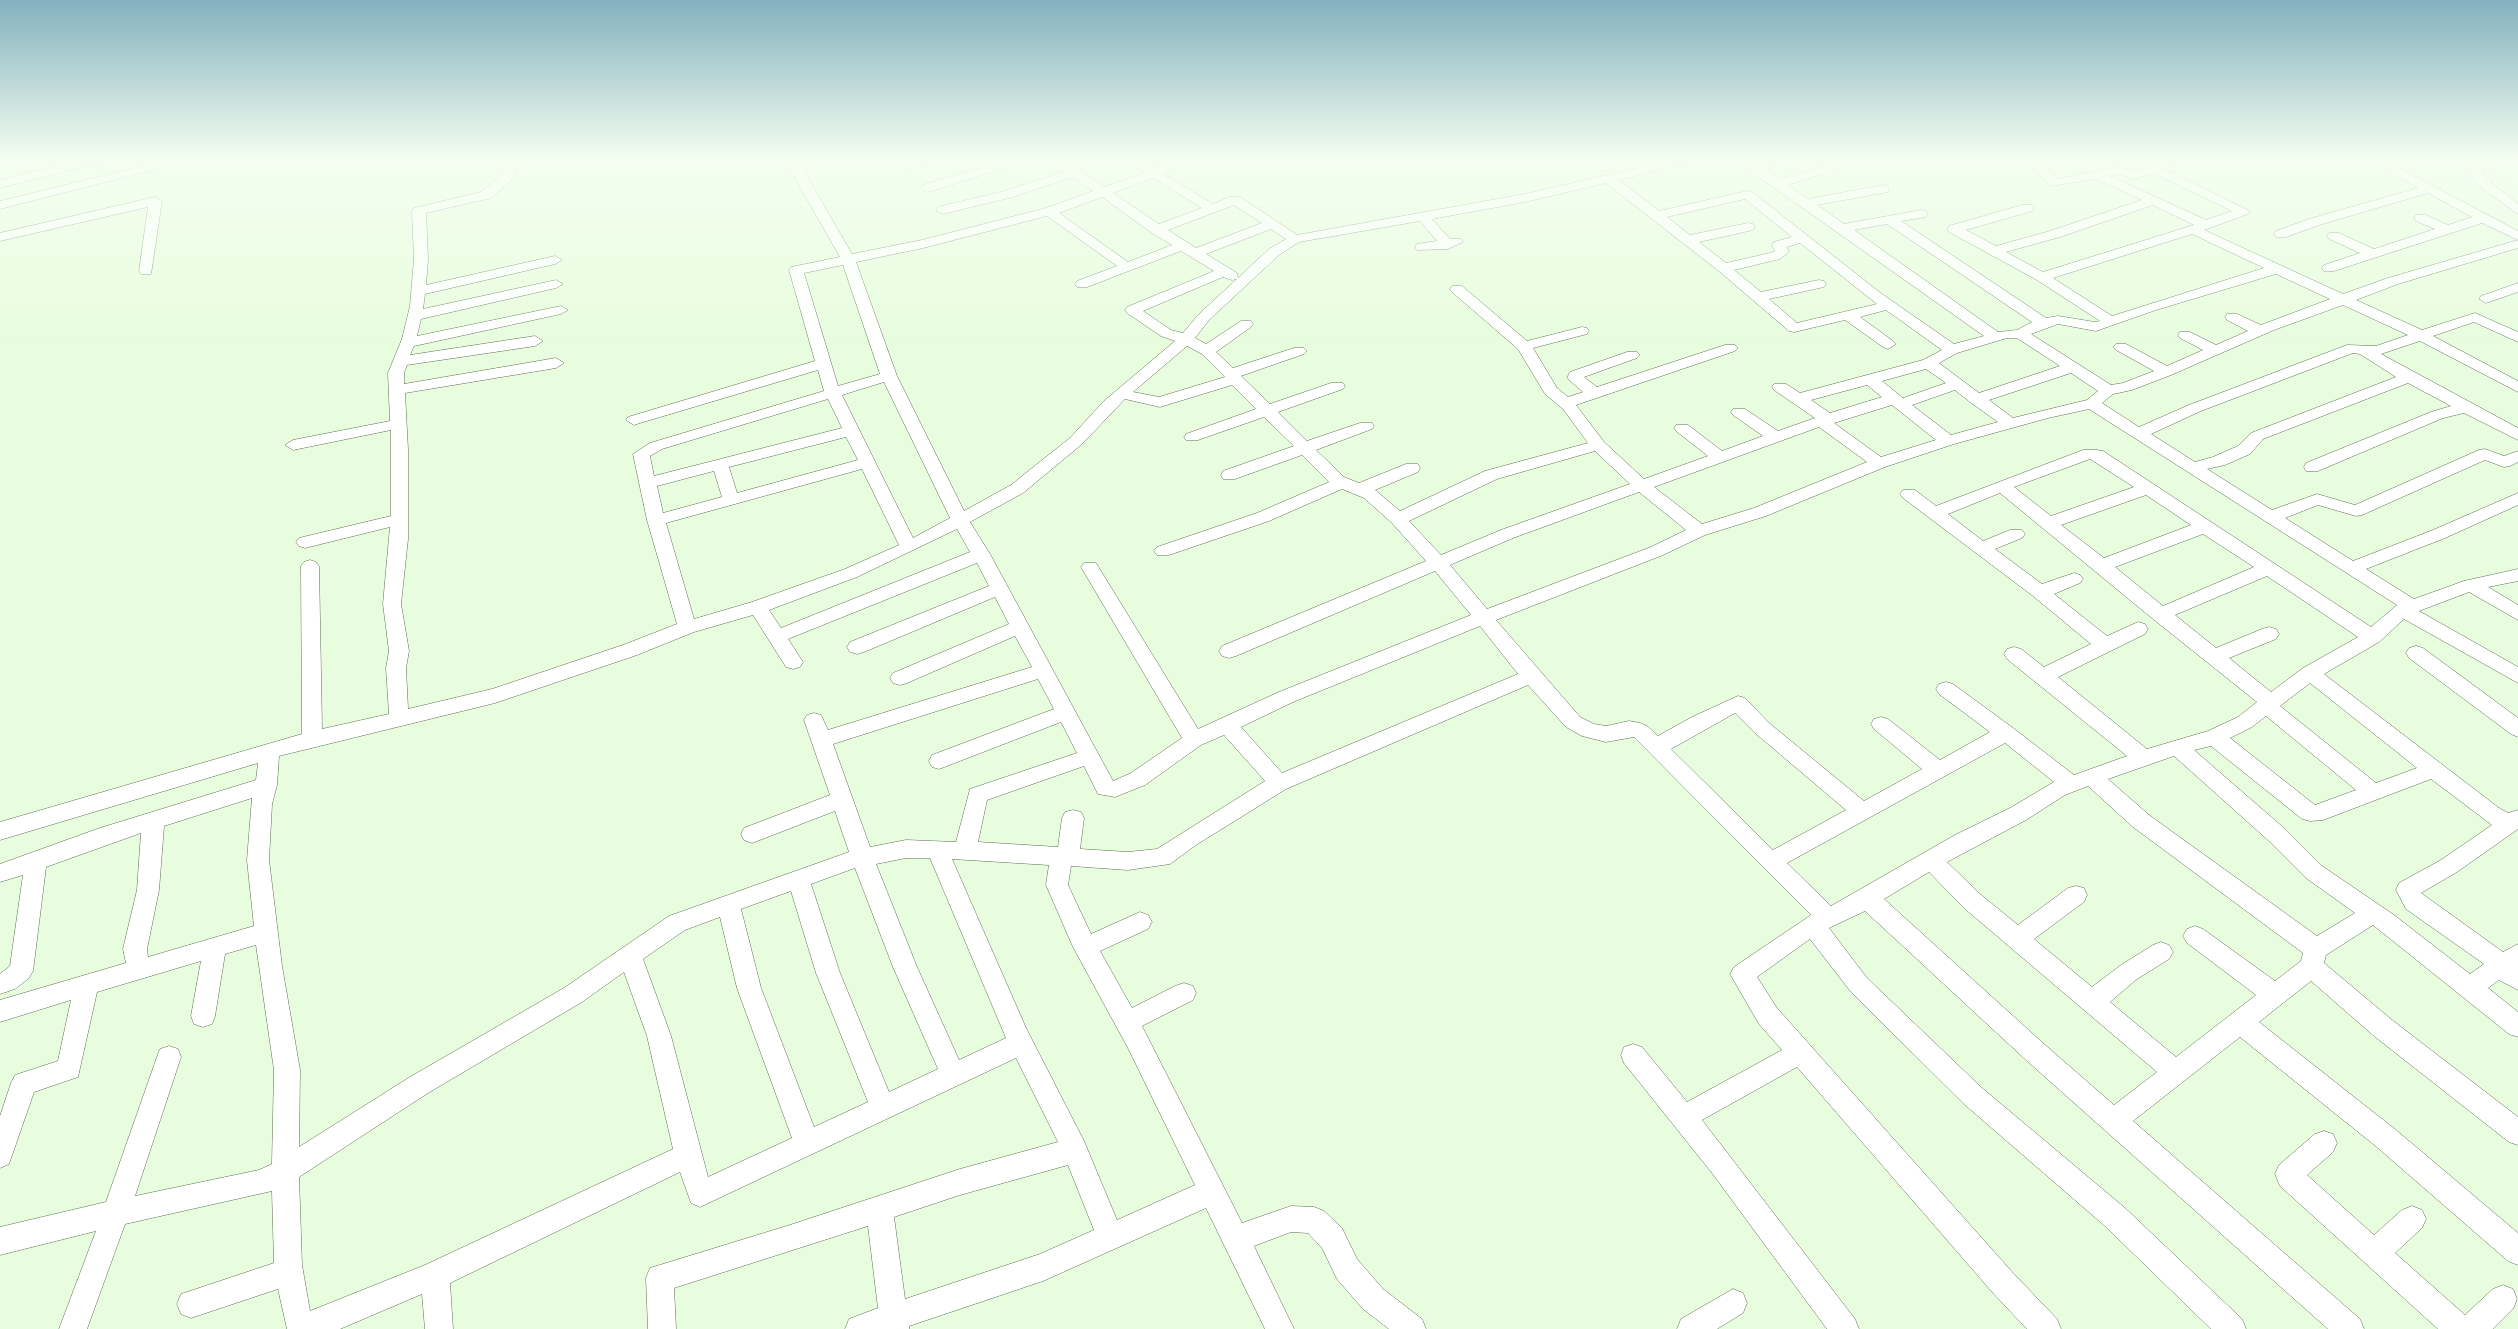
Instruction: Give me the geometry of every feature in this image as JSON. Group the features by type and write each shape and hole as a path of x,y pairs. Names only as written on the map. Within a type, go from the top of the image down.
{"street":[{"path":"0,228 28,221"},
{"path":"0,237 69,221"},
{"path":"147,271 153,221"},
{"path":"399,720 396,668 399,651 392,604 399,539 399,424 396,373 407,343 418,291 421,259 419,221"},
{"path":"826,221 848,259 889,376 961,522 981,554 1088,757 1106,788 1115,789 1138,779 1194,740 1286,697 1657,551 1700,531 1760,512 1879,463 1948,441 2092,404 2108,390 2126,387 2166,372 2343,300 2421,271 2518,244"},
{"path":"909,547 832,392 796,270 923,244 1013,221"},
{"path":"1062,221 1127,267"},
{"path":"1144,221 1223,272 1243,280"},
{"path":"1157,230 1179,221"},
{"path":"1267,221 1295,239"},
{"path":"0,831 312,739 495,696 630,650 687,627 758,607 851,573 961,522 1017,489 1076,441 1122,394 1186,339 1204,317 1274,252 1295,239 1386,221"},
{"path":"1422,247 1450,243 1429,221"},
{"path":"1662,221 1723,268 1794,328 1890,305"},
{"path":"1781,221 1952,350"},
{"path":"1832,221 1996,337"},
{"path":"1842,228 1884,221"},
{"path":"1892,221 2043,323"},
{"path":"1980,221 1954,229 2042,278 2110,321"},
{"path":"1994,251 2094,221"},
{"path":"2187,221 2277,269 2422,335 2518,387"},
{"path":"2042,278 2217,221"},
{"path":"2281,234 2317,221"},
{"path":"2428,221 2446,229"},
{"path":"2329,268 2473,221"},
{"path":"2490,221 2514,232"},
{"path":"1082,284 1127,267 1272,224"},
{"path":"1688,240 1748,227"},
{"path":"2334,236 2371,253"},
{"path":"1723,268 1775,256 1782,252 1779,244 1803,238"},
{"path":"418,291 555,260"},
{"path":"1797,399 1928,363 1952,350 2006,334 2020,334 2043,323 2058,320 2096,327 2277,269"},
{"path":"1223,272 1132,309 1166,333 1186,339 1207,351 1341,483 1361,489 1398,519 1485,617 1531,676 1573,722 1589,731 1606,734 1629,729 1640,731 1772,861 1820,922 1860,986 1973,1096 2115,1217 2232,1329"},
{"path":"414,316 556,284"},
{"path":"1758,297 1819,284"},
{"path":"2139,433 2195,408 2352,348 2377,351 2475,317 2491,303 2518,287"},
{"path":"1457,289 1524,346 1551,391 1565,403 1599,445 1642,486 1700,531"},
{"path":"407,343 561,309"},
{"path":"1849,316 1888,344"},
{"path":"2232,317 2261,332"},
{"path":"2475,317 2518,338"},
{"path":"1207,351 1246,324"},
{"path":"1524,346 1582,331"},
{"path":"2020,334 2070,368 2108,390"},
{"path":"2185,335 2216,351"},
{"path":"401,361 535,341"},
{"path":"2121,347 2166,372"},
{"path":"1565,403 1730,348"},
{"path":"2365,350 2386,365 2518,435"},
{"path":"1122,394 1160,402 1299,351"},
{"path":"1595,393 1575,378 1575,375 1632,355"},
{"path":"397,390 556,363"},
{"path":"1928,363 2011,424"},
{"path":"634,420 822,364"},
{"path":"1977,399 2070,368"},
{"path":"687,627 641,454 646,450 889,376"},
{"path":"2194,467 2219,461 2244,450 2257,436 2409,377"},
{"path":"1870,380 1948,441"},
{"path":"1229,651 1507,534 1825,420 1956,385"},
{"path":"1192,437 1337,386"},
{"path":"1780,387 1879,463"},
{"path":"2092,404 2351,568 2407,608 2518,676"},
{"path":"2312,467 2437,415 2466,407"},
{"path":"1739,412 1777,438"},
{"path":"292,445 399,424"},
{"path":"1229,475 1366,426"},
{"path":"1682,428 1721,458"},
{"path":"649,483 850,431"},
{"path":"1398,519 1491,475 1599,445"},
{"path":"1935,513 2002,486 2093,454 2372,637"},
{"path":"2270,517 2317,499 2356,511 2485,454 2504,462 2518,456"},
{"path":"657,520 866,463"},
{"path":"720,464 731,500"},
{"path":"1361,489 1412,468"},
{"path":"1163,551 1263,517 1341,483"},
{"path":"2002,486 2214,657 2373,792"},
{"path":"2049,523 2147,489"},
{"path":"1909,494 2040,592 2105,645"},
{"path":"2351,568 2439,534 2518,498"},
{"path":"305,542 399,520"},
{"path":"2101,566 2204,527"},
{"path":"1982,548 2016,534"},
{"path":"778,636 981,554"},
{"path":"310,566 312,739"},
{"path":"1090,567 1194,740"},
{"path":"2160,614 2269,568"},
{"path":"2047,1329 2003,1283 1768,1016 1742,974 1820,922 1868,898 1964,841 2018,814 2057,789 2176,747 2214,737 2245,722 2310,674 2372,637 2407,608 2471,585 2518,575"},
{"path":"2040,592 2074,579"},
{"path":"2471,585 2518,614"},
{"path":"857,646 998,589"},
{"path":"758,607 793,662"},
{"path":"900,678 1020,627"},
{"path":"2043,676 2138,629"},
{"path":"2214,657 2269,634"},
{"path":"2416,653 2518,729"},
{"path":"2014,654 2145,759"},
{"path":"822,740 1042,671"},
{"path":"2310,674 2433,770 2513,821 2450,866 2407,890 2414,902 2509,966 2469,987"},
{"path":"0,1241 116,1213 262,1182 285,1171 419,1085 573,995 677,923 728,904 862,857 906,849 1128,861 1162,858 1279,783 1531,676"},
{"path":"1946,689 2006,733 2082,781 2237,889 2313,958 2383,1028 2518,1133"},
{"path":"1657,747 1699,722 1738,703 1762,728 1862,811"},
{"path":"939,761 1064,713"},
{"path":"814,720 862,857 905,967 954,1076"},
{"path":"1881,724 1938,770"},
{"path":"1227,725 1279,783"},
{"path":"1772,861 2006,733"},
{"path":"2214,737 2310,813 2315,814 2433,770"},
{"path":"2176,747 2268,827 2314,872 2373,913 2518,1026"},
{"path":"269,752 266,785 261,804 258,860 266,932 287,1070 285,1171 290,1272 298,1321 305,1326 320,1323 435,1275 688,1155"},
{"path":"965,851 978,795 1088,757"},
{"path":"192,809 193,775"},
{"path":"0,873 36,862 100,837 266,785"},
{"path":"752,834 842,799"},
{"path":"1074,818 1057,885 1085,947 1213,1191 1280,1329"},
{"path":"139,968 135,949 148,890 153,821"},
{"path":"937,850 1021,1043 1076,1150 1110,1237"},
{"path":"1931,860 1972,901 2178,1073"},
{"path":"0,984 7,982 21,971 36,862"},
{"path":"798,879 828,973 883,1109"},
{"path":"2018,938 2076,895"},
{"path":"1868,898 2035,1052 2350,1329"},
{"path":"728,904 749,988 807,1144"},
{"path":"2114,1120 2276,996 2313,958 2373,913"},
{"path":"1085,947 1140,922"},
{"path":"0,1011 266,932"},
{"path":"2195,936 2276,996"},
{"path":"203,1016 215,946"},
{"path":"2093,1001 2129,972 2161,952"},
{"path":"630,955 659,1036 688,1155 700,1194 1021,1043"},
{"path":"0,1155 24,1083 69,1069 87,984"},
{"path":"1126,1022 1184,993"},
{"path":"2240,1022 2387,1139 2518,1251"},
{"path":"1683,1117 1801,1052"},
{"path":"1633,1055 1845,1329"},
{"path":"73,1329 116,1213 169,1057"},
{"path":"2324,1143 2288,1176 2459,1329"},
{"path":"662,1329 660,1278 960,1182 1076,1150"},
{"path":"859,1329 895,1324 1043,1267 1213,1191"},
{"path":"879,1209 895,1324"},
{"path":"1237,1239 1291,1219 1314,1220 1332,1238 1347,1269 1373,1299 1412,1329"},
{"path":"2374,1253 2412,1219"},
{"path":"191,1304 290,1272"},
{"path":"435,1275 439,1329"},
{"path":"2472,1329 2503,1299"},
{"path":"1691,1329 1733,1303"}]}
